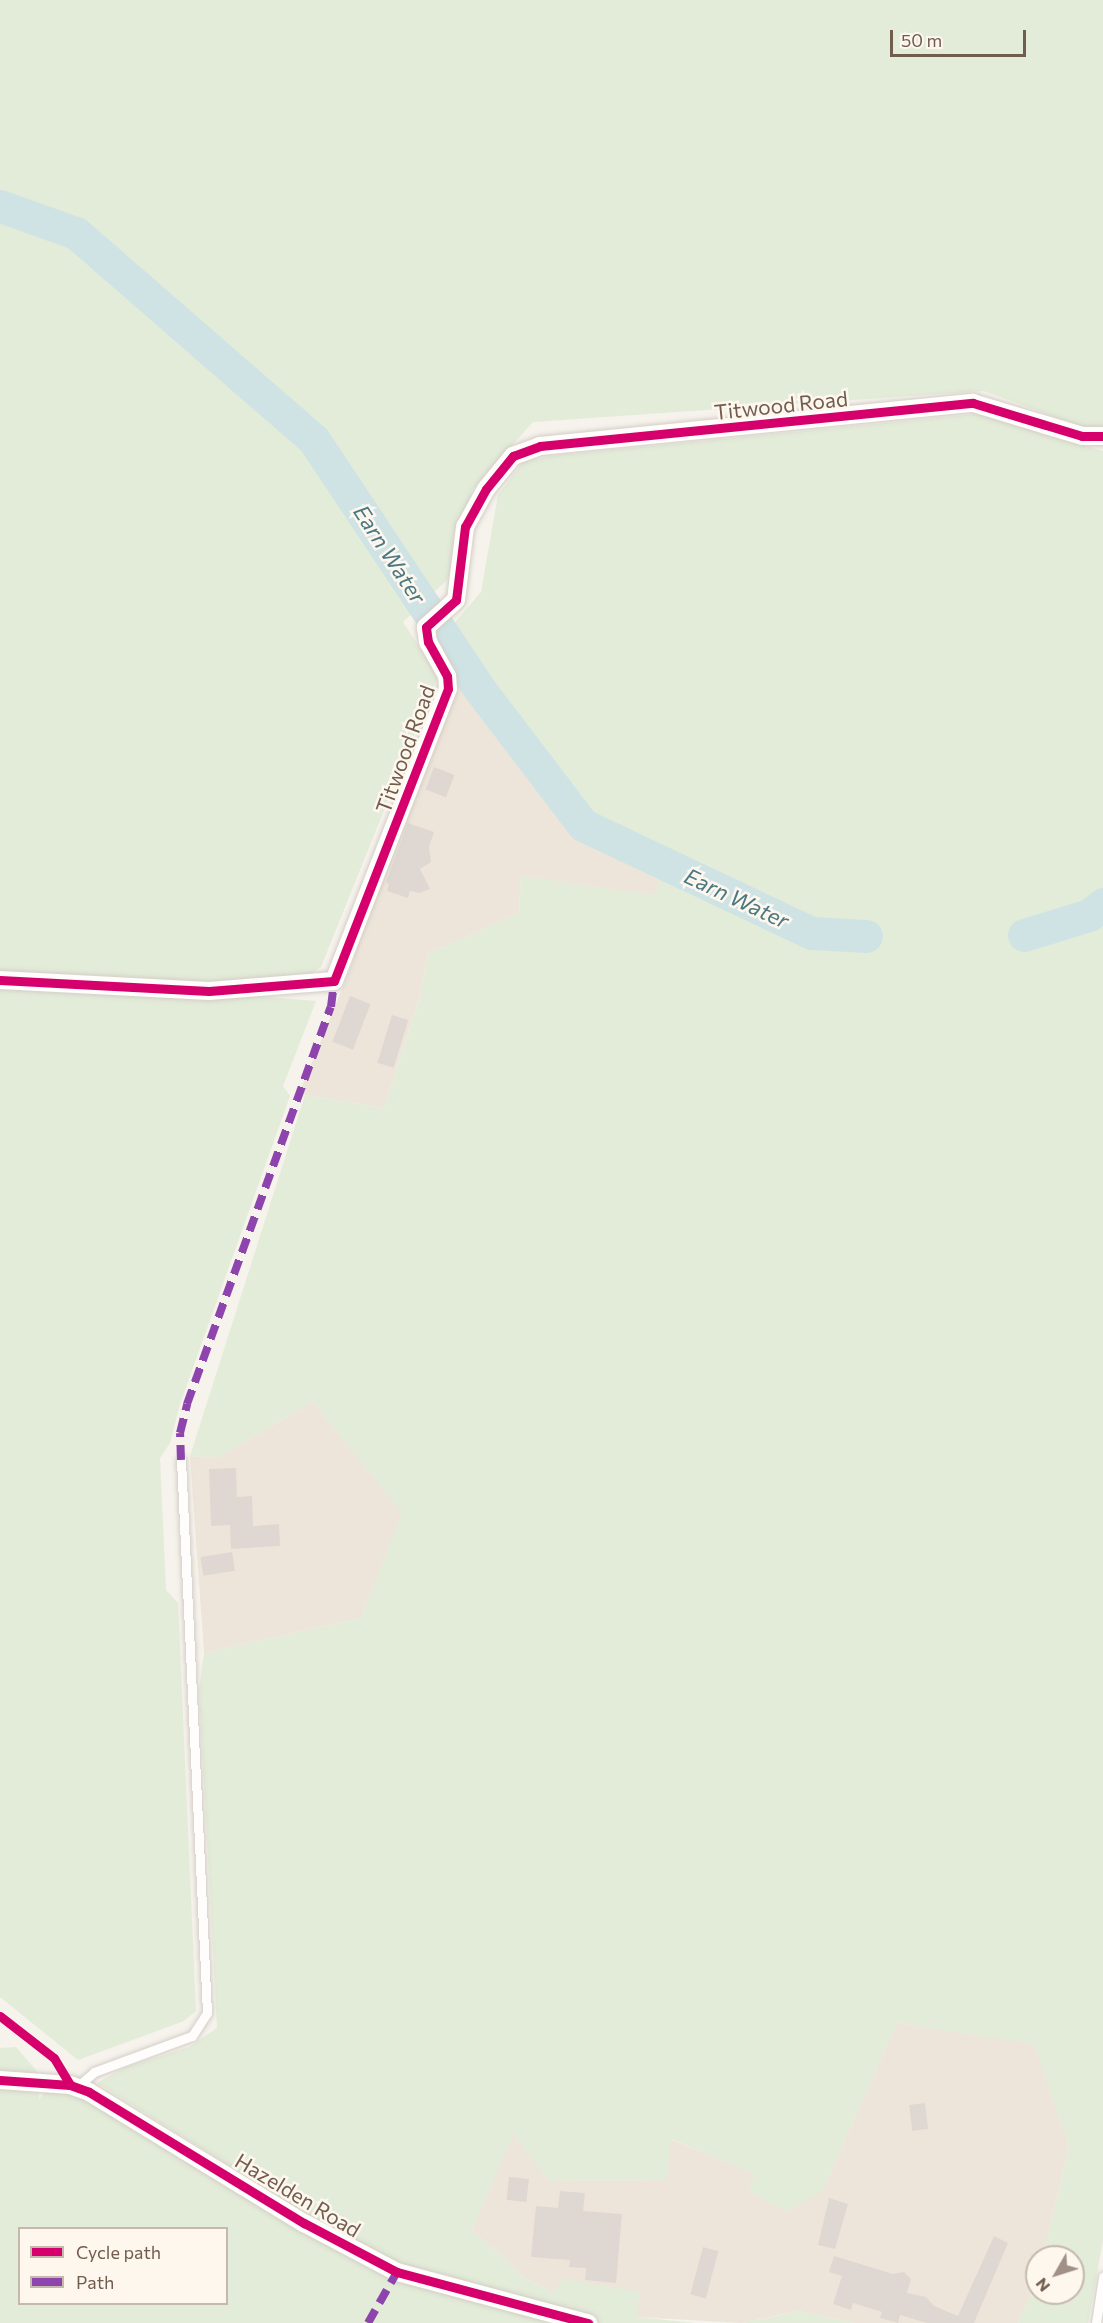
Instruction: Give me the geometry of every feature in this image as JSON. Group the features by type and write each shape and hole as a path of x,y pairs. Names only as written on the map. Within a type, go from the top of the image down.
{"street":[{"name":"Titwood Road","path":"0,980 209,991 334,981 448,689 447,676 425,634 429,622 456,600 465,527 486,489 513,456 540,446 973,403 1082,436 1103,436"},
{"name":"Hazelden Road","path":"0,2080 77,2087 121,2109 304,2223 397,2272 588,2323"}],"lane":[{"path":"77,2087 94,2072 192,2036 207,2013 181,1460"},
{"path":"1096,2323 1103,2277"}],"shaded area":[{"path":"459,678 539,777 662,870 656,896 521,876 519,913 428,954 420,997 384,1108 299,1094 352,965 381,871"},
{"path":"313,1402 403,1513 361,1618 204,1653 190,1456 217,1458"},
{"path":"897,2023 1034,2043 1069,2146 1046,2245 1025,2245 1026,2305 1018,2323 854,2323 799,2311 742,2323 635,2317 640,2292 554,2293 526,2279 472,2230 513,2133 550,2181 666,2180 670,2139 756,2174 822,2191"}],"green space":[{"path":"0,0 1103,0 1103,428 1090,430 984,391 533,422 472,490 448,579 403,622 438,676 321,967 305,978 248,978 243,995 316,1001 283,1086 290,1096 180,1404 170,1443 160,1458 166,1590 178,1603 196,2011 184,2021 78,2060 0,1997"},
{"path":"977,414 1103,451 1103,2240 1088,2323 1018,2323 1026,2305 1085,2305 1085,2245 1046,2245 1069,2146 1034,2044 897,2023 822,2191 786,2212 749,2191 755,2174 671,2139 667,2180 549,2181 513,2134 472,2230 526,2279 554,2293 562,2279 640,2292 636,2317 695,2323 0,2323 0,2048 16,2047 40,2075 39,2099 56,2079 240,2183 240,2172 97,2083 126,2067 189,2047 217,2028 199,1691 204,1653 361,1618 402,1513 313,1402 217,1458 190,1456 305,1095 384,1108 420,998 428,954 519,913 521,876 656,895 662,870 539,777 459,678 439,641 481,592 498,495 523,462 550,456"},
{"path":"799,2311 854,2323 742,2323 777,2316"}],"building":[{"path":"434,767 455,775 446,797 425,789"},
{"path":"408,823 434,832 429,847 431,862 420,869 430,889 419,893 410,891 408,898 387,891 389,884 386,882"},
{"path":"350,996 371,1004 353,1050 332,1042"},
{"path":"392,1015 408,1020 394,1068 377,1063"},
{"path":"236,1468 237,1497 252,1496 253,1526 279,1524 280,1546 231,1549 230,1525 211,1526 209,1469"},
{"path":"232,1552 235,1571 203,1576 200,1557"},
{"path":"925,2103 928,2129 912,2131 909,2105"},
{"path":"509,2177 529,2179 526,2202 507,2200"},
{"path":"560,2191 585,2193 583,2211 622,2214 616,2283 585,2280 586,2268 569,2267 570,2260 531,2257 536,2206 558,2208"},
{"path":"829,2198 848,2204 835,2249 818,2245"},
{"path":"994,2236 1008,2243 974,2323 927,2323 900,2315 898,2323 880,2318 882,2312 853,2303 851,2310 833,2304 842,2276 829,2272 834,2256 893,2274 904,2272 911,2279 907,2293 926,2297 934,2306 958,2316"},
{"path":"703,2247 718,2251 706,2298 690,2294"}],"waterway":[{"name":"Earn Water","path":"0,206 76,233 314,440 481,691 583,825 811,933 866,936"},
{"name":"Earn Water","path":"1024,935 1089,915 1103,904"}],"marked path":[{"path":"181,1460 180,1433 187,1404 331,1007 334,981"},
{"path":"368,2323 397,2272"}],"cycle path":[{"path":"0,980 209,991 334,981 448,689 447,676 428,642 426,627 456,600 465,527 486,489 513,456 540,446 973,403 1082,436 1103,436"},
{"path":"0,2016 54,2058 70,2085"},
{"path":"0,2080 70,2085 89,2092 304,2223 397,2272 588,2323"}]}
